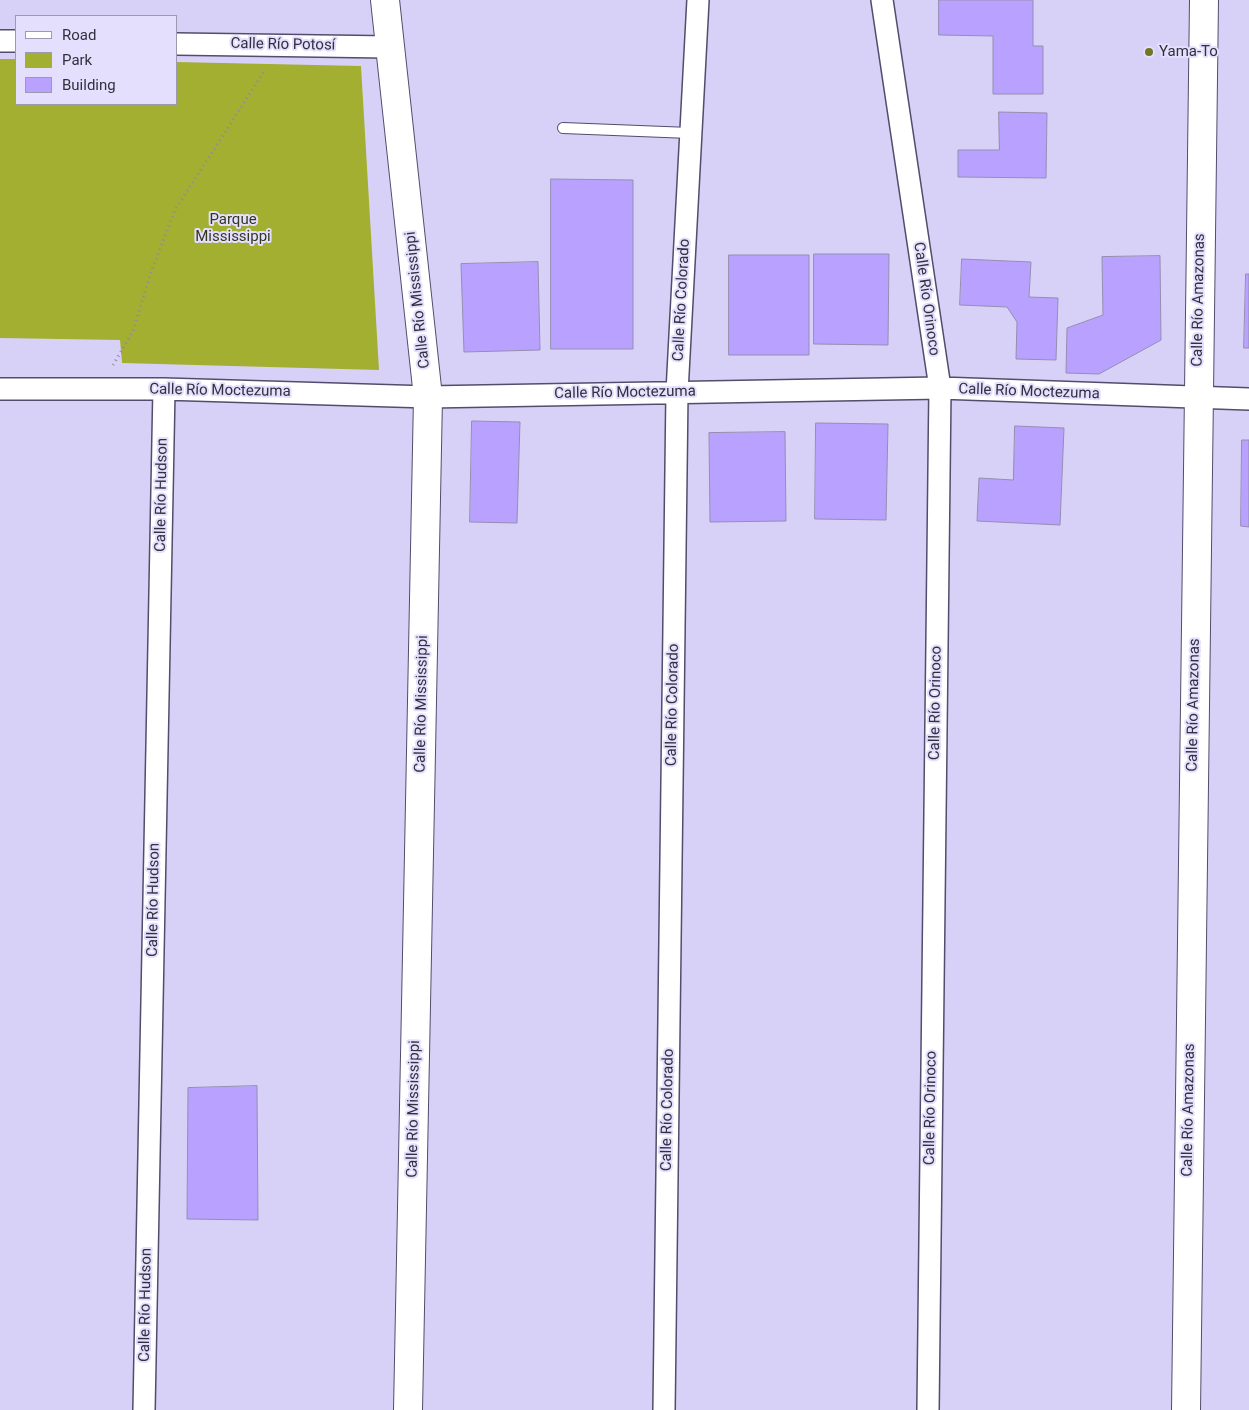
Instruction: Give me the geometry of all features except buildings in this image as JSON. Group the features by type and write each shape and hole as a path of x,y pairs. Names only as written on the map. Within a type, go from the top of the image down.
{"street":[{"name":"Calle Río Mississippi","path":"385,0 428,397 408,1410"},
{"name":"Calle Río Colorado","path":"664,1410 677,392 698,0"},
{"name":"Calle Río Orinoco","path":"882,0 940,388 928,1410"},
{"name":"Calle Río Amazonas","path":"1186,1410 1197,398 1204,0"},
{"path":"0,41 15,41"},
{"name":"Calle Río Potosí","path":"178,44 390,47"},
{"name":"Calle Río Moctezuma","path":"0,389 164,389 428,397 940,388 1249,399"},
{"name":"Calle Río Hudson","path":"144,1410 164,389"}],"lane":[{"path":"563,128 690,133"}],"path":[{"path":"99,389 133,330 150,275 175,210 259,80 279,45"}],"green space":[{"name":"Parque Mississippi","path":"0,59 15,59 15,105 178,105 178,62 361,66 379,370 122,363 120,340 0,338"}],"place":[{"name":"Yama-To","path":"1149,52"}]}
